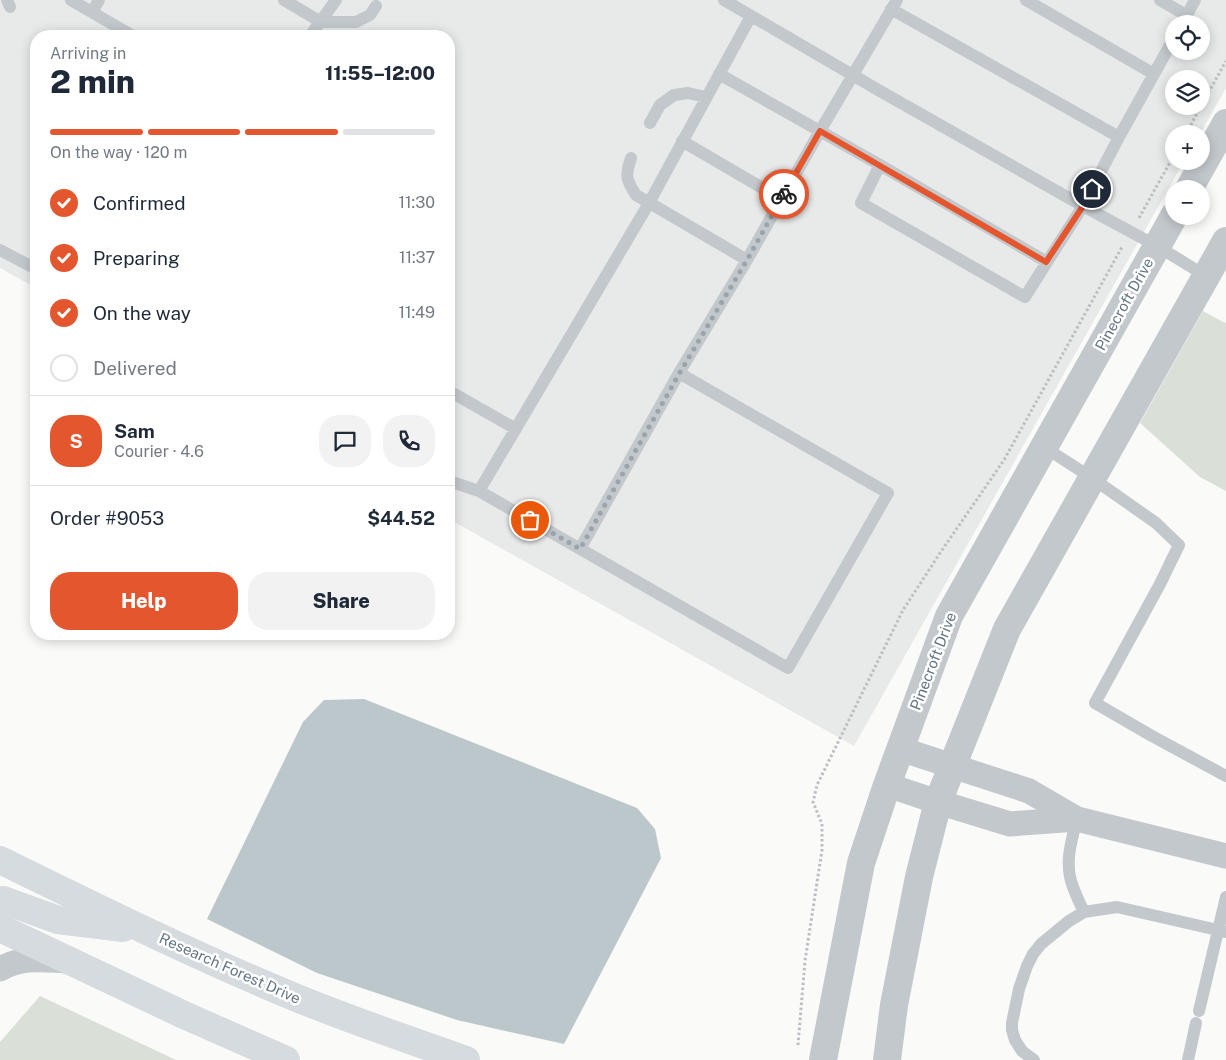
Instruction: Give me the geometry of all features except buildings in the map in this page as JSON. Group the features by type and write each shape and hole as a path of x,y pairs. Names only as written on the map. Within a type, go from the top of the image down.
{"main road":[{"name":"Research Forest Drive","path":"0,860 146,932 293,997 466,1060"},
{"path":"0,901 3,900 58,920 146,932"},
{"path":"0,928 184,1015 286,1060"}],"street":[{"path":"1194,180 1226,123"},
{"name":"Pinecroft Drive","path":"823,1060 861,863 887,785 949,616 1169,225"},
{"path":"887,1060 894,1005 919,877 938,802 1007,630 1226,241"},
{"path":"900,749 1030,791 1077,819 1226,856"},
{"path":"887,785 1010,824 1077,819"},
{"path":"0,969 26,959 72,961"}],"lane":[{"path":"71,0 123,30"},
{"path":"92,12 99,0"},
{"path":"284,0 321,22 356,22 370,15 376,6"},
{"path":"315,30 336,0"},
{"path":"724,0 1083,206 1157,246 1206,276"},
{"path":"1026,0 1154,74"},
{"path":"1160,0 1179,15"},
{"path":"1186,15 1195,0"},
{"path":"580,549 679,374 747,260 894,4 1119,137"},
{"path":"479,491 649,203 751,16"},
{"path":"880,165 861,203 1025,297 1083,206 1165,54"},
{"path":"719,74 1046,262"},
{"path":"650,123 660,105 674,95 688,92 706,97"},
{"path":"682,141 781,199"},
{"path":"631,158 627,170 628,183 636,195 747,260"},
{"path":"0,250 30,266"},
{"path":"455,483 479,491 788,668 888,493 679,374"},
{"path":"455,394 516,429"},
{"path":"1044,447 1156,523 1179,545 1160,584 1095,703 1226,776"},
{"path":"1077,819 1069,852 1068,869 1072,886 1084,912"},
{"path":"1188,1060 1222,931 1226,897"},
{"path":"1034,1060 1022,1051 1015,1040 1012,1030 1019,989 1033,954 1041,944 1069,921 1084,912 1117,907 1222,931"}],"path":[{"path":"1210,90 1226,61"}],"shaded area":[{"path":"0,0 1226,0 1226,88 1205,125 1165,125 1165,170 1179,170 1173,180 1165,180 1165,195 854,746 455,522 455,30 30,30 30,285 0,268"},
{"path":"1203,311 1226,322 1226,491 1200,477 1140,423"},
{"path":"364,699 637,808 655,829 661,858 564,1044 457,1020 317,973 207,919 303,722 324,700"},
{"path":"40,996 176,1060 0,1060 0,1042"}],"way so far":[{"path":"530,520 580,549 784,194"}],"route":[{"path":"784,194 820,131 1046,262 1092,189"}]}
